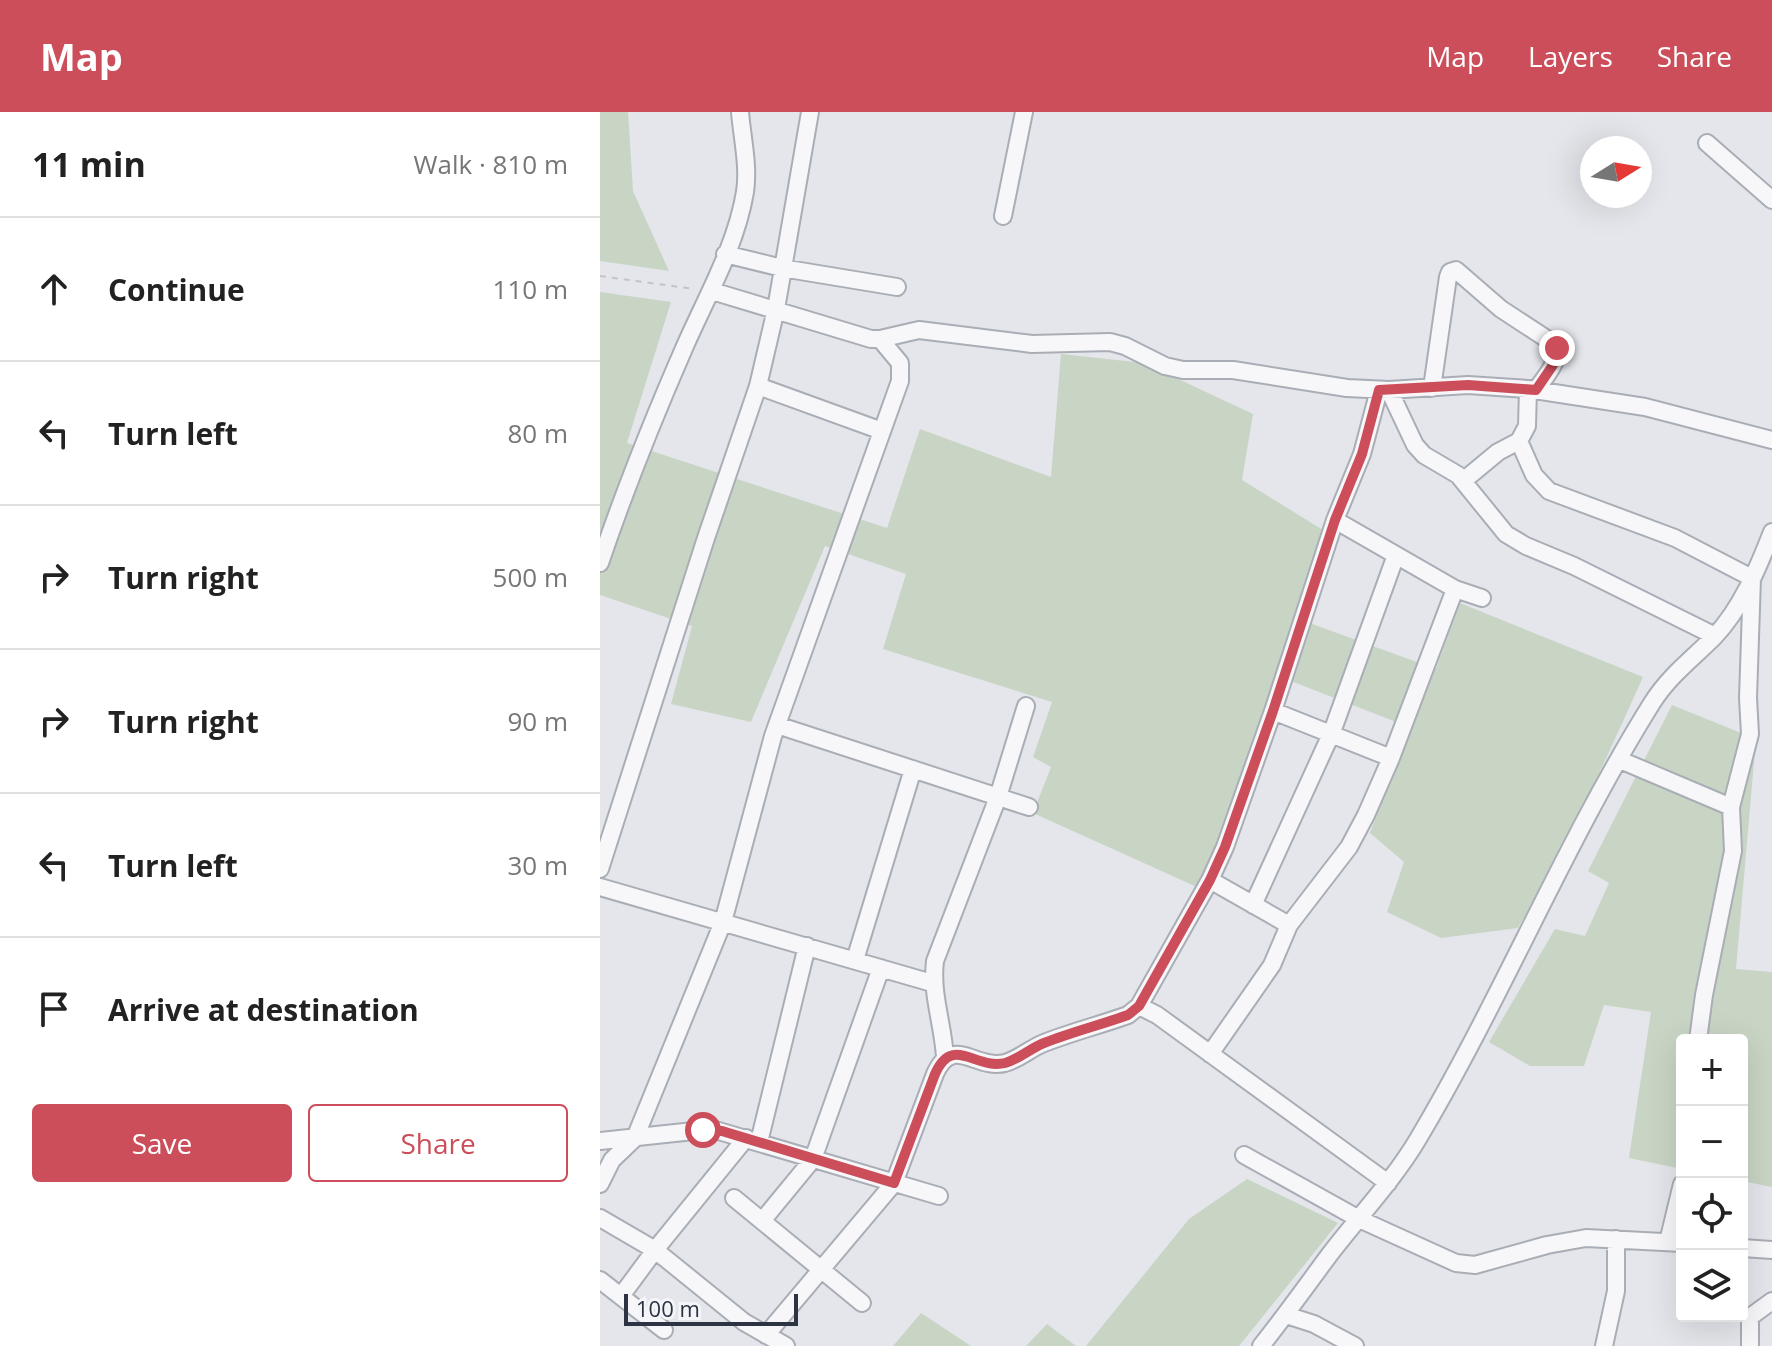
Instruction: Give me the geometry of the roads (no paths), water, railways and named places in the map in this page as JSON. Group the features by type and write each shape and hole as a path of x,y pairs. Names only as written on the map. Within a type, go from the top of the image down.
{"street":[{"path":"600,563 662,399 712,291 745,190 740,112"},
{"path":"600,869 696,567 758,386 776,309 810,112"},
{"path":"1003,216 1024,112"},
{"path":"1707,143 1772,200"},
{"path":"725,254 782,268 897,287"},
{"path":"1432,388 1448,277 1456,270 1501,309 1556,345 1558,352 1553,365 1532,389 1527,426 1519,441 1498,452 1463,481"},
{"path":"712,291 880,339 919,330 1032,344 1110,342 1165,366 1183,370 1233,370 1347,388 1384,390 1468,385 1532,389 1645,407 1772,440"},
{"path":"600,1184 612,1160 635,1138 723,922 777,725 902,371 896,357 880,339"},
{"path":"758,386 882,431"},
{"path":"1384,390 1415,445 1424,455 1463,481 1497,524 1515,540 1715,636"},
{"path":"766,1335 894,1183 935,1074 945,1057 951,1054 1005,1063 1043,1043 1128,1015 1139,1006 1210,880 1225,847 1335,520 1384,390"},
{"path":"1519,441 1534,475 1549,491 1675,538 1752,578"},
{"path":"1335,520 1455,589 1482,598"},
{"path":"1261,1346 1388,1183 1440,1102 1620,760 1662,688 1715,636 1752,578 1772,532"},
{"path":"1253,905 1332,732 1396,555"},
{"path":"1699,1034 1733,851 1731,807 1750,734 1748,698 1752,578"},
{"path":"1210,1054 1272,965 1289,925 1349,847 1366,815 1455,589"},
{"path":"945,1057 932,983 935,961 998,797 1026,706"},
{"path":"1273,711 1391,758"},
{"path":"777,725 1029,807"},
{"path":"1620,760 1731,807"},
{"path":"855,960 913,769"},
{"path":"1210,880 1289,925"},
{"path":"600,887 932,983"},
{"path":"621,1296 655,1250 753,1140 807,946"},
{"path":"762,1221 813,1159 881,968"},
{"path":"1139,1006 1157,1015 1388,1183"},
{"path":"600,1141 712,1129 939,1196"},
{"path":"1244,1155 1359,1219 1456,1263 1475,1265 1569,1240 1675,1242"},
{"path":"734,1198 862,1303"},
{"path":"600,1218 655,1250 744,1322 786,1346"},
{"path":"1604,1346 1616,1291 1616,1239"},
{"path":"1748,1248 1772,1250"},
{"path":"600,1280 664,1330"},
{"path":"1750,1346 1750,1317 1772,1301"},
{"path":"1286,1315 1314,1324 1355,1346"}]}
